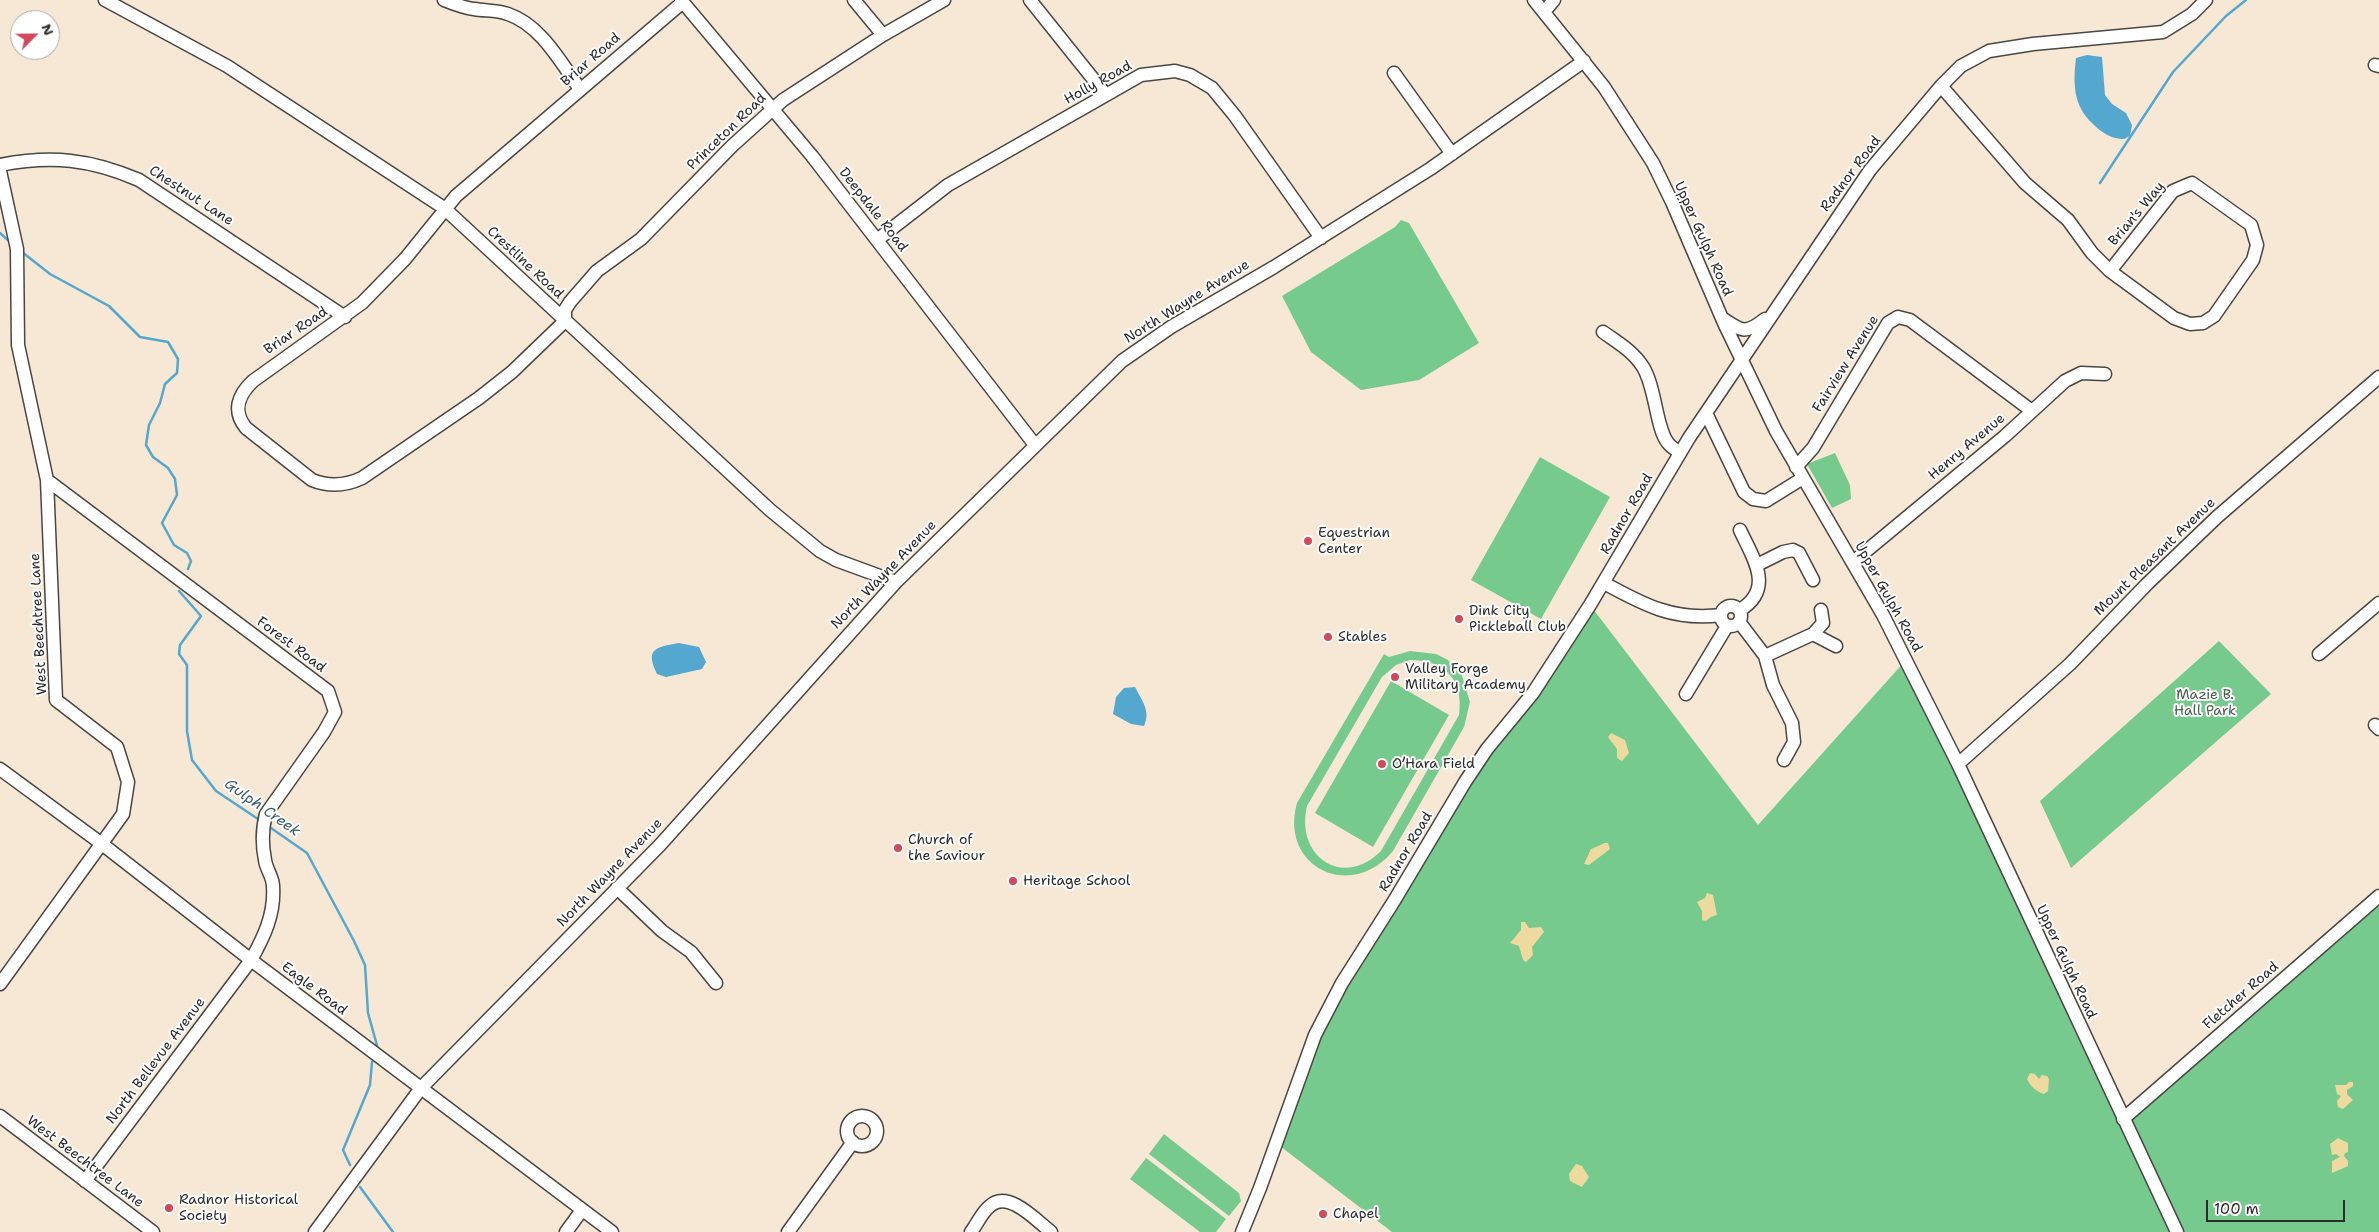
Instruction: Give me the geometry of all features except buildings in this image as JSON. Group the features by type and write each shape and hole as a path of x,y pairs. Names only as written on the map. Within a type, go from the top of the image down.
{"street":[{"name":"Crestline Road","path":"105,0 227,66 444,208 805,541 836,560 896,582"},
{"path":"444,0 472,9 509,14 531,27 550,48 580,89"},
{"path":"854,0 883,35"},
{"name":"Princeton Road","path":"565,321 565,310 570,302 597,271 641,239 732,146 772,110 789,96 883,35 944,0"},
{"path":"1030,0 1106,95"},
{"name":"Upper Gulph Road","path":"1534,0 1584,61 1625,118 1653,164 1672,202 1741,358 1800,473 1853,562 1902,653 1958,764 2177,1232"},
{"path":"1544,12 1554,0"},
{"name":"Radnor Road","path":"1242,1232 1260,1188 1315,1035 1342,983 1465,782 1487,749 1533,692 1604,583 1706,412 1870,170 1941,86 1961,66 1989,51 2033,44 2163,32 2192,14 2206,0"},
{"name":"Briar Road","path":"565,321 512,372 455,415 362,478 348,484 322,484 304,476 251,434 240,418 238,403 246,387 264,371 344,317 379,287 405,259 444,208 456,196 682,1"},
{"name":"Deepdale Road","path":"682,1 812,156 1035,445"},
{"name":"North Wayne Avenue","path":"315,1232 420,1088 660,845 896,582 1081,399 1140,347 1321,238 1452,154 1584,61"},
{"name":"Holly Road","path":"877,240 948,186 1142,75 1160,72 1190,75 1212,88 1236,116 1321,238"},
{"path":"1394,73 1452,154"},
{"name":"Brian's Way","path":"1941,86 2025,183 2068,220 2092,253 2110,271 2174,318 2190,324 2203,323 2214,316 2253,260 2257,244 2251,225 2192,183 2173,191 2110,271"},
{"name":"Chestnut Lane","path":"0,165 25,160 80,161 117,170 139,180 344,317"},
{"name":"West Beechtree Lane","path":"0,171 17,249 18,346 47,480 56,700 117,747 128,782 123,814 0,984"},
{"path":"1722,318 1739,330 1747,330 1755,327 1771,315"},
{"name":"Fairview Avenue","path":"1706,412 1744,492 1754,499 1766,501 1800,473 1888,323 1898,317 1910,320 2032,411"},
{"path":"1603,332 1630,351 1643,366 1651,383 1662,431 1667,442 1680,453"},
{"name":"Henry Avenue","path":"1853,562 2065,381 2081,373 2105,374"},
{"name":"Mount Pleasant Avenue","path":"1958,764 2070,664 2147,584 2217,517 2379,377"},
{"name":"Forest Road","path":"47,480 328,692 335,712 324,732 266,814 262,828 265,861 273,884 272,903 266,934 251,960"},
{"path":"1740,530 1757,565 1760,582 1757,596 1750,604 1740,610 1728,606 1722,610 1729,621 1765,656 1773,685 1794,732 1794,742 1784,760"},
{"path":"1757,565 1783,552 1794,550 1799,553 1813,580"},
{"path":"1604,583 1635,600 1664,612 1729,621 1742,615 1740,610"},
{"path":"2319,654 2379,603"},
{"path":"1765,656 1813,634 1823,623 1821,610"},
{"path":"1686,694 1729,621"},
{"path":"1813,634 1836,646"},
{"name":"Eagle Road","path":"0,769 102,844 251,960 612,1232"},
{"path":"617,888 662,931 691,952 716,983"},
{"name":"Fletcher Road","path":"2123,1119 2379,896"},
{"name":"North Bellevue Avenue","path":"85,1181 251,960"},
{"name":"West Beechtree Lane","path":"0,1116 153,1232"},
{"path":"788,1232 853,1142"},
{"path":"971,1232 990,1205 1002,1200 1014,1204 1051,1232"},
{"path":"566,1232 582,1210"}],"green space":[{"path":"1401,220 1409,223 1479,343 1419,380 1361,390 1311,352 1282,296 1395,227"},
{"path":"1835,453 1850,485 1851,499 1832,508 1807,464"},
{"path":"1540,457 1610,497 1541,619 1471,580"},
{"path":"1590,605 1758,825 1906,660 2123,1119 2379,896 2379,1232 1392,1232 1276,1143 1315,1035 1465,782"},
{"name":"Mazie B. Hall Park","path":"2219,641 2271,694 2071,868 2040,801"},
{"path":"1410,651 1436,654 1448,660 1462,676 1470,702 1464,727 1393,851 1376,866 1358,874 1339,875 1322,870 1308,860 1298,845 1294,826 1297,803 1384,654 1389,657","holes":["1410,660 1422,661 1442,668 1450,674 1458,692 1460,703 1459,715 1381,851 1366,862 1352,867 1338,867 1325,862 1315,853 1308,840 1305,824 1307,806 1382,677 1396,665"]},
{"name":"O’Hara Field","path":"1391,681 1449,715 1373,847 1315,813"},
{"path":"1164,1134 1239,1193 1241,1201 1229,1216 1149,1154"},
{"path":"1146,1158 1226,1219 1216,1232 1200,1232 1130,1179"}],"sand":[{"path":"1611,733 1625,740 1629,753 1622,761 1617,758 1617,749 1608,737"},
{"path":"1608,843 1610,849 1589,865 1584,864 1591,849"},
{"path":"1707,893 1713,895 1717,915 1706,921 1702,920 1702,911 1697,902 1705,898"},
{"path":"1521,922 1525,922 1529,928 1541,927 1544,932 1532,947 1533,955 1526,962 1523,960 1519,946 1510,943 1521,930"},
{"path":"2030,1073 2035,1074 2039,1079 2042,1075 2047,1076 2049,1079 2048,1091 2044,1094 2032,1086 2027,1079"},
{"path":"2349,1082 2353,1082 2353,1086 2347,1090 2347,1094 2353,1100 2343,1109 2338,1107 2337,1101 2341,1096 2337,1094 2335,1085 2346,1085"},
{"path":"2338,1138 2348,1143 2348,1152 2344,1156 2348,1161 2348,1166 2332,1173 2332,1161 2340,1157 2336,1154 2332,1155 2330,1144"},
{"path":"1576,1164 1582,1166 1589,1177 1582,1187 1570,1181 1569,1174"}],"water":[{"path":"2087,55 2102,57 2105,95 2112,104 2126,113 2132,125 2130,136 2124,139 2107,135 2093,124 2081,110 2075,85 2076,58"},
{"path":"679,643 699,647 706,662 702,669 666,677 657,674 652,659 654,651 664,646"},
{"path":"1135,687 1146,711 1147,716 1144,726 1131,724 1113,714 1116,697 1124,688"}],"waterway":[{"path":"2100,183 2173,72 2226,16 2246,0"},
{"name":"Gulph Creek","path":"0,233 10,242"},
{"name":"Gulph Creek","path":"22,252 50,274 109,306 140,337 168,342 178,359 177,373 165,384 160,403 149,425 146,445 153,457 168,468 175,479 177,495 162,523 174,545 187,553 191,561 188,569"},
{"name":"Gulph Creek","path":"179,591 201,616 180,645 179,654 187,665 187,731 192,760 216,791 261,821"},
{"name":"Gulph Creek","path":"268,826 307,853 354,941 365,965 368,1013 378,1049"},
{"name":"Gulph Creek","path":"350,1165 343,1150 370,1085 372,1062"},
{"name":"Gulph Creek","path":"360,1187 393,1232"}],"place":[{"name":"Equestrian Center","path":"1308,541"},
{"name":"Dink City Pickleball Club","path":"1459,619"},
{"name":"Stables","path":"1328,637"},
{"name":"Valley Forge Military Academy","path":"1395,677"},
{"name":"O’Hara Field","path":"1382,764"},
{"name":"Church of the Saviour","path":"898,848"},
{"name":"Heritage School","path":"1013,881"},
{"name":"Radnor Historical Society","path":"169,1208"},
{"name":"Chapel","path":"1323,1214"}]}
